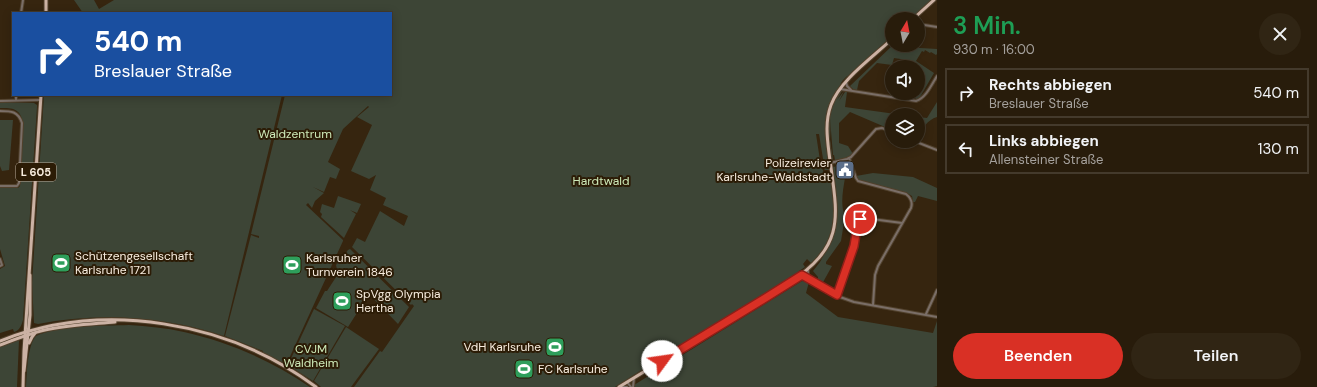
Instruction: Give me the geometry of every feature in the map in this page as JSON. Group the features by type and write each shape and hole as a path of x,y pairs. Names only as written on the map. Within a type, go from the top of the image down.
{"main road":[{"path":"46,0 46,12"},
{"path":"925,12 934,0"},
{"path":"619,387 802,275 820,258 831,239 836,206 827,140 827,121 832,103 846,81 885,45"},
{"name":"L 605","path":"27,333 41,96"},
{"path":"16,335 28,320 34,326 42,327"},
{"path":"0,345 42,327 88,321 109,320 173,326 224,339 267,357 316,387"},
{"path":"0,341 16,335 73,325 122,321"},
{"path":"27,347 32,337 37,332"},
{"path":"24,373 27,333"},
{"path":"23,387 27,333"}],"street":[{"path":"21,12 23,0"},
{"path":"925,23 937,27"},
{"path":"840,89 916,101 924,96 937,76"},
{"path":"846,81 847,86 851,91"},
{"path":"0,101 40,100"},
{"path":"0,111 18,114 22,122 19,183 17,186 0,186"},
{"path":"830,163 853,156 875,130 882,128 885,129"},
{"path":"925,145 937,150"},
{"path":"849,158 858,181 906,194 911,199 912,206 876,272 873,305"},
{"path":"837,295 854,246 858,222 860,219 864,218 902,223"},
{"path":"0,259 2,265 0,266"},
{"path":"808,269 810,280"},
{"path":"802,275 850,301 937,317"},
{"path":"926,315 937,290"},
{"path":"627,382 632,387 635,378"},
{"path":"619,387 627,387"}],"green space":[{"name":"Hardtwald","path":"74,0 94,0 99,9 114,0 932,0 919,12 885,12 885,42 841,83 832,100 826,120 829,170 825,170 822,166 824,165 819,134 816,134 821,167 824,172 830,172 833,197 833,220 831,232 827,243 820,253 811,263 807,259 803,264 805,267 799,271 795,278 615,387 354,387 380,351 382,352 414,306 412,304 411,305 352,247 357,238 365,242 380,211 404,226 408,216 383,205 386,198 370,190 376,175 369,179 351,171 372,125 357,117 369,107 368,106 343,129 328,162 340,169 336,179 330,177 324,192 313,187 324,193 315,201 312,208 308,203 306,205 343,241 287,363 263,353 263,351 225,336 251,235 259,238 259,236 251,234 285,96 392,96 392,12 82,12"},
{"path":"925,48 937,49 936,55 931,52 930,53 925,50"},
{"path":"886,52 921,52 917,60 894,58 893,60 885,60 885,64 877,63 859,81 857,90 850,86"},
{"path":"925,67 934,73 925,88"},
{"path":"840,91 842,91 837,100 844,91 839,101 845,92 847,92 845,107 885,113 885,127 850,112 839,123 839,143 848,146 853,154 848,157 848,160 847,158 835,160 833,155 831,118 830,140 833,160 831,157 829,131 829,123 835,99"},
{"path":"44,96 282,96 224,336 178,324 131,318 84,318 38,324 34,323 32,283"},
{"path":"0,102 34,103 37,107 23,320 18,330 14,332 13,329 0,333 0,269 5,266 0,249 0,187 18,188 20,186 23,123 18,112 9,108 0,108"},
{"path":"937,102 937,117 928,122 925,126 925,118 927,118"},
{"path":"0,120 13,120 9,170 2,171 0,166"},
{"path":"848,160 848,163 839,164 839,170 844,176 854,177 845,178 842,202 845,216 841,241 826,262 826,264 832,266 822,284 818,282 818,277 813,271 830,244 835,226 832,168 836,166 835,163"},
{"path":"873,173 913,177 937,188 937,201 918,196 915,202 913,202 912,196 907,193 861,181 857,179 856,176"},
{"path":"338,196 361,204 357,213 350,210 356,214 344,238 321,217 322,214 320,212 322,204 334,208"},
{"path":"350,249 409,307 398,324 369,294 348,327 316,308 325,291 327,291 338,274 336,265"},
{"path":"802,281 809,282 806,293 838,317 933,333 937,321 937,386 635,387 634,385"},
{"name":"CVJM Waldheim","path":"314,309 345,326 313,381 288,365"},
{"path":"129,325 156,327 201,336 217,341 265,361 310,387 26,387 29,353 36,336 46,332 69,328"},
{"path":"346,327 379,349 351,387 321,387 314,381"},
{"path":"19,340 17,387 0,387 0,347"}],"place":[{"name":"Polizeirevier Karlsruhe-Waldstadt","path":"845,170"},
{"name":"Schützengesellschaft Karlsruhe 1721","path":"61,263"},
{"name":"Karlsruher Turnverein 1846","path":"292,265"},
{"name":"SpVgg Olympia Hertha","path":"342,301"},
{"name":"VdH Karlsruhe","path":"555,347"},
{"name":"FC Karlsruhe","path":"524,369"}],"route":[{"path":"662,361 802,275 837,295 854,246 858,222 860,219"}],"park label":[{"name":"Waldzentrum","path":"295,134"}]}
